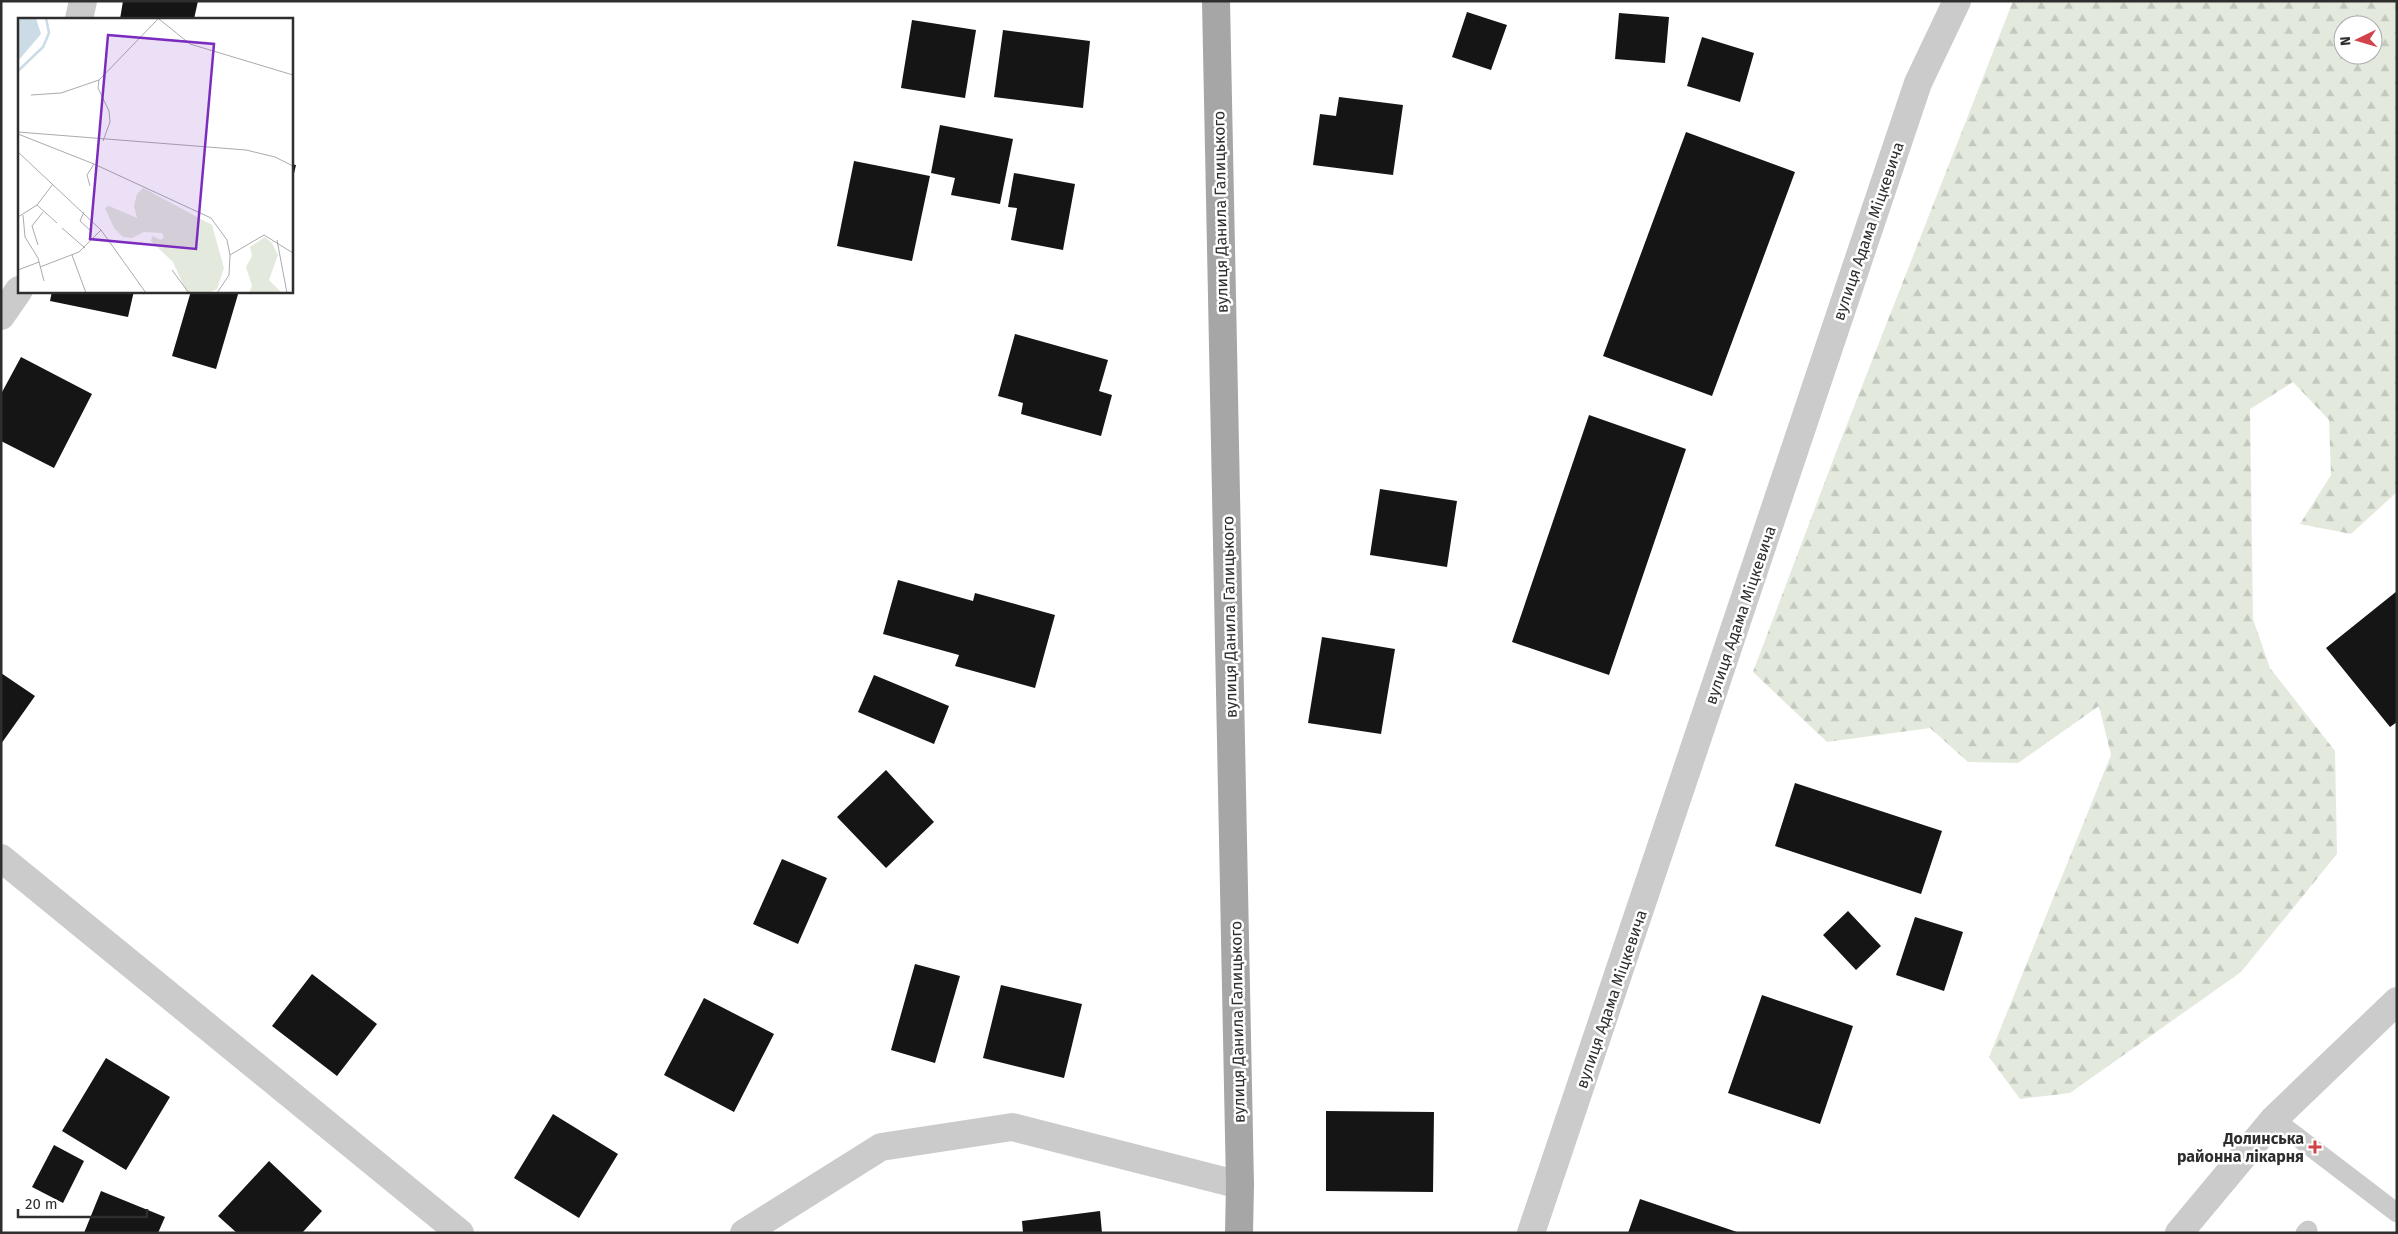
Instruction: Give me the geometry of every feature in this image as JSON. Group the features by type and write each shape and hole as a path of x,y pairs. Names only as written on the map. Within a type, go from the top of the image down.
{"main road":[{"name":"вулиця Данила Галицького","path":"1216,1 1240,1185 1239,1233"}],"street":[{"path":"79,18 83,1"},
{"name":"вулиця Адама Міцкевича","path":"1531,1233 1915,92 1957,1"},
{"path":"1,316 18,291"},
{"path":"1,858 460,1233"},
{"path":"2179,1233 2274,1119 2397,1001"},
{"path":"744,1233 881,1147 1012,1127 1240,1185"}],"lane":[{"path":"2274,1119 2397,1213"}],"green space":[{"path":"2013,1 2397,1 2397,492 2351,534 2300,524 2331,475 2329,420 2293,382 2250,409 2253,619 2270,668 2335,751 2337,854 2241,972 2070,1093 2020,1099 1989,1057 2111,755 2099,706 2018,763 1968,762 1930,728 1827,742 1753,672 1835,455"}],"building":[{"path":"123,1 198,1 194,18 120,18"},
{"path":"1467,12 1507,25 1491,70 1452,57"},
{"path":"1619,13 1669,17 1665,63 1615,59"},
{"path":"912,20 976,30 965,98 901,88"},
{"path":"1003,30 1090,41 1083,108 994,97"},
{"path":"1702,37 1754,53 1740,102 1687,86"},
{"path":"1339,97 1403,105 1393,175 1313,165 1320,114 1336,116"},
{"path":"940,125 1013,139 1000,204 951,195 955,178 931,173"},
{"path":"1686,132 1795,172 1712,396 1603,356"},
{"path":"854,161 930,176 912,261 837,246"},
{"path":"292,164 296,165 292,182"},
{"path":"1014,173 1075,184 1063,250 1011,240 1017,208 1008,207"},
{"path":"52,292 134,292 128,317 50,301"},
{"path":"191,292 239,292 216,369 172,356"},
{"path":"1015,334 1108,360 1099,391 1112,395 1101,436 1021,414 1023,403 998,396"},
{"path":"21,357 92,394 54,468 1,441 1,394"},
{"path":"1589,415 1686,449 1609,675 1512,642"},
{"path":"1380,489 1457,501 1447,567 1370,555"},
{"path":"898,580 973,601 975,593 1055,615 1035,688 955,666 959,655 883,634"},
{"path":"2397,591 2397,722 2390,727 2326,648"},
{"path":"1322,637 1395,649 1381,734 1308,723"},
{"path":"1,673 35,696 1,744"},
{"path":"874,675 949,706 934,744 858,712"},
{"path":"886,770 934,822 886,868 837,817"},
{"path":"1795,783 1942,831 1921,894 1775,846"},
{"path":"782,859 827,878 798,944 753,924"},
{"path":"1848,911 1881,946 1856,970 1823,935"},
{"path":"1915,917 1963,932 1944,991 1896,975"},
{"path":"915,964 960,976 935,1063 891,1050"},
{"path":"312,974 377,1024 337,1076 272,1026"},
{"path":"1001,985 1082,1004 1064,1078 983,1058"},
{"path":"1762,995 1853,1026 1820,1124 1728,1093"},
{"path":"704,998 774,1034 734,1112 664,1075"},
{"path":"106,1058 170,1097 126,1170 62,1131"},
{"path":"1326,1111 1434,1112 1433,1192 1326,1191"},
{"path":"553,1114 618,1154 579,1218 514,1178"},
{"path":"54,1145 84,1161 63,1203 32,1187"},
{"path":"269,1161 322,1211 302,1233 237,1233 218,1216"},
{"path":"101,1191 165,1217 158,1233 84,1233"},
{"path":"1640,1199 1737,1232 1737,1233 1628,1233"},
{"path":"1100,1211 1102,1233 1023,1233 1022,1221"}],"place":[{"name":"Долинська районна лікарня","path":"2315,1147"}]}
